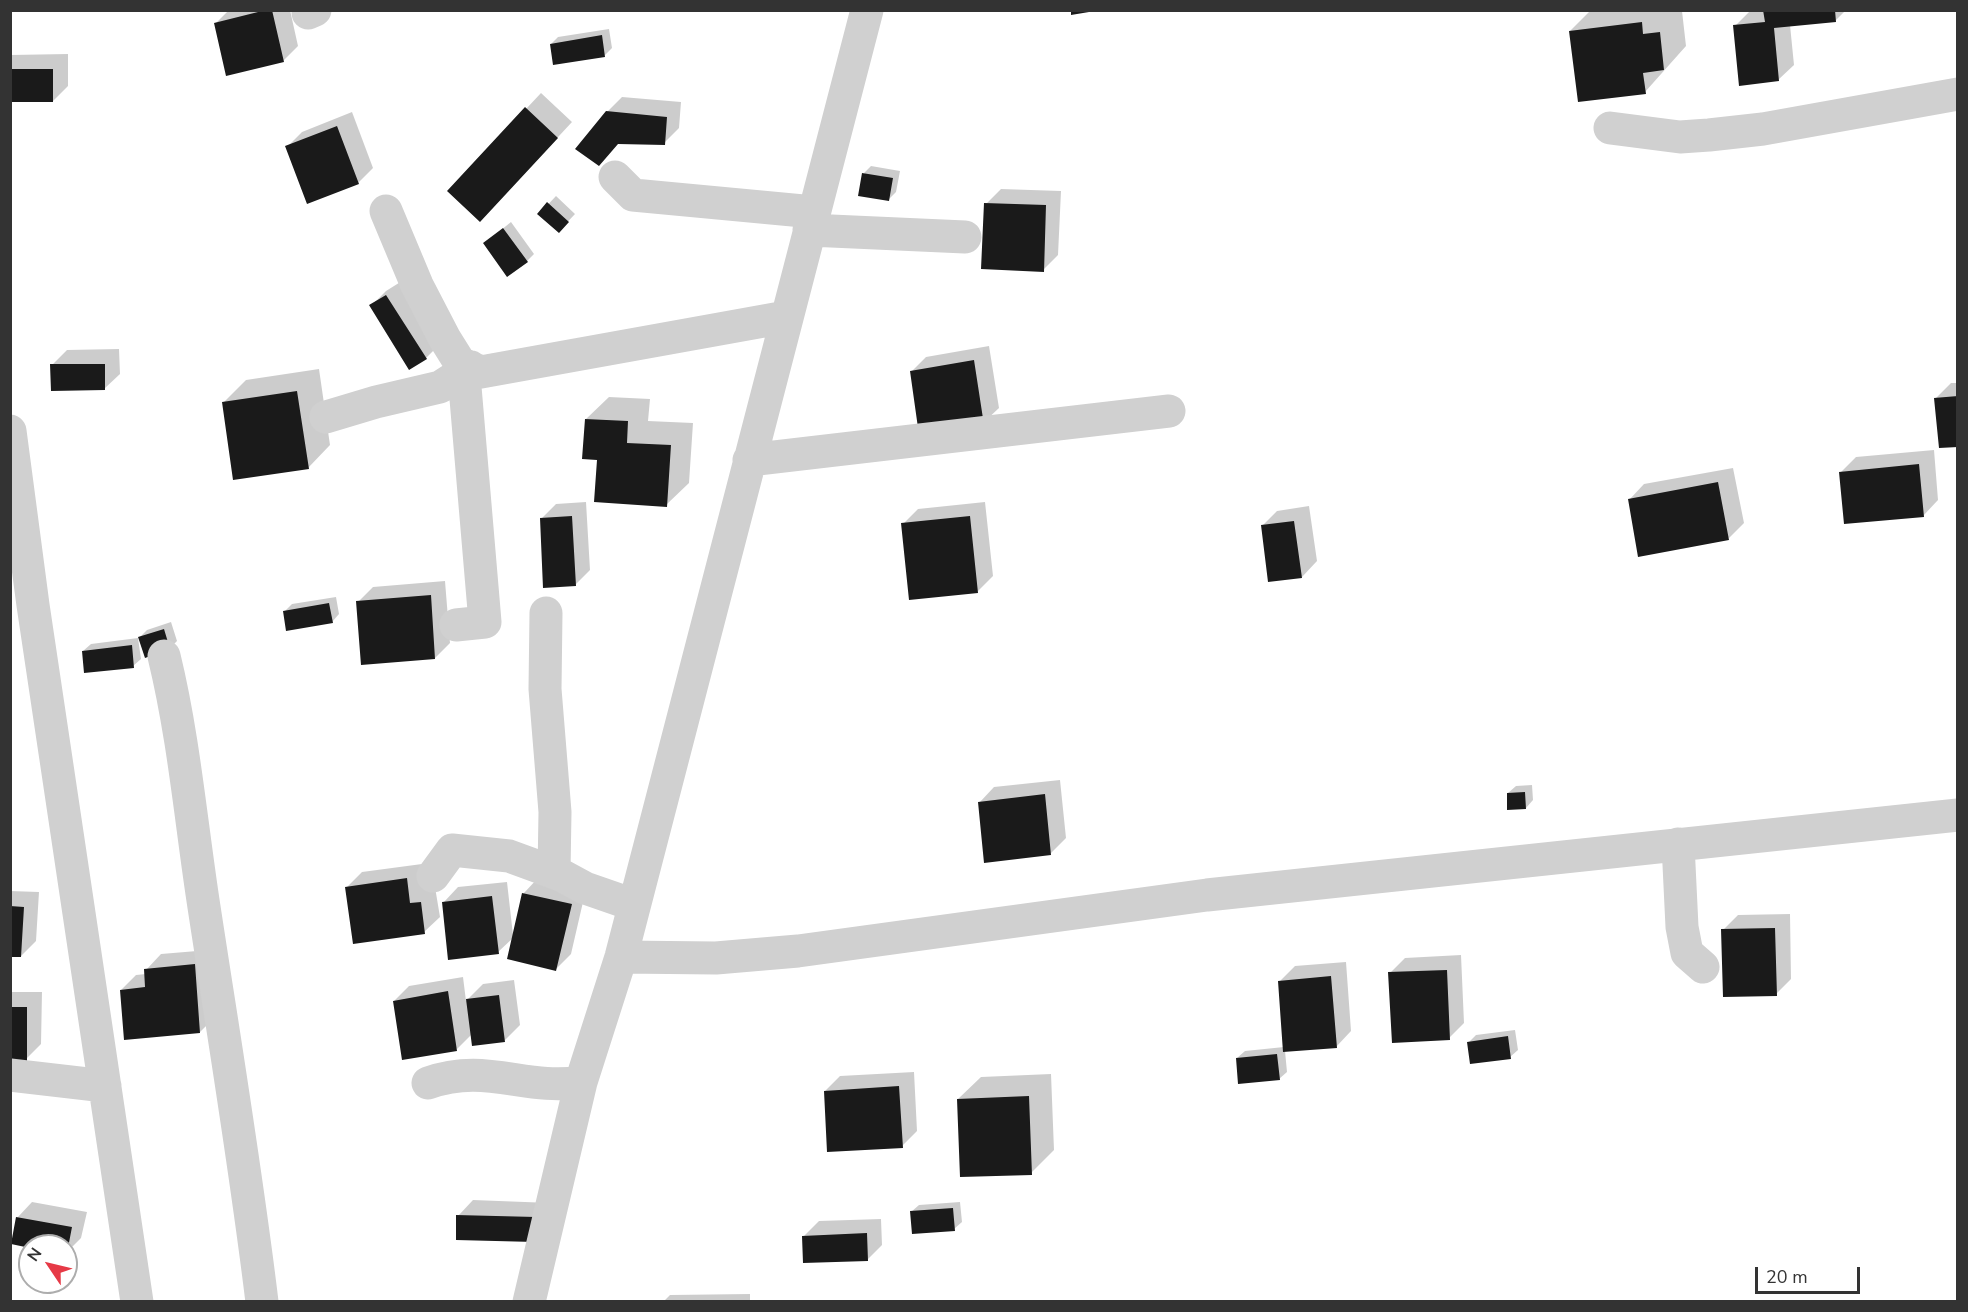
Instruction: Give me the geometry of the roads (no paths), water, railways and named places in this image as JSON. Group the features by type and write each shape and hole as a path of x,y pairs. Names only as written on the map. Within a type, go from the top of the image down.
{"street":[{"path":"529,1302 581,1082 621,957 867,10"},
{"path":"1610,128 1680,137 1709,135 1763,129 1958,94"},
{"path":"615,177 633,195 812,221 965,237"},
{"path":"386,211 417,285 445,339 460,363 481,372 786,317"},
{"path":"326,417 440,387 471,367"},
{"path":"456,625 485,622 465,387 471,367"},
{"path":"749,460 1169,411"},
{"path":"10,431 35,616 137,1302"},
{"path":"546,613 545,688 555,812 554,872"},
{"path":"164,656 178,712 195,851 252,1214 262,1302"},
{"path":"621,957 716,958 798,951 1207,895 1958,815"},
{"path":"1678,844 1682,927 1687,953 1703,967"},
{"path":"433,876 452,850 509,856 554,872 585,888 634,905"},
{"path":"428,1083 446,1076 469,1073 559,1086 581,1082"},
{"path":"10,1075 105,1086"}]}
